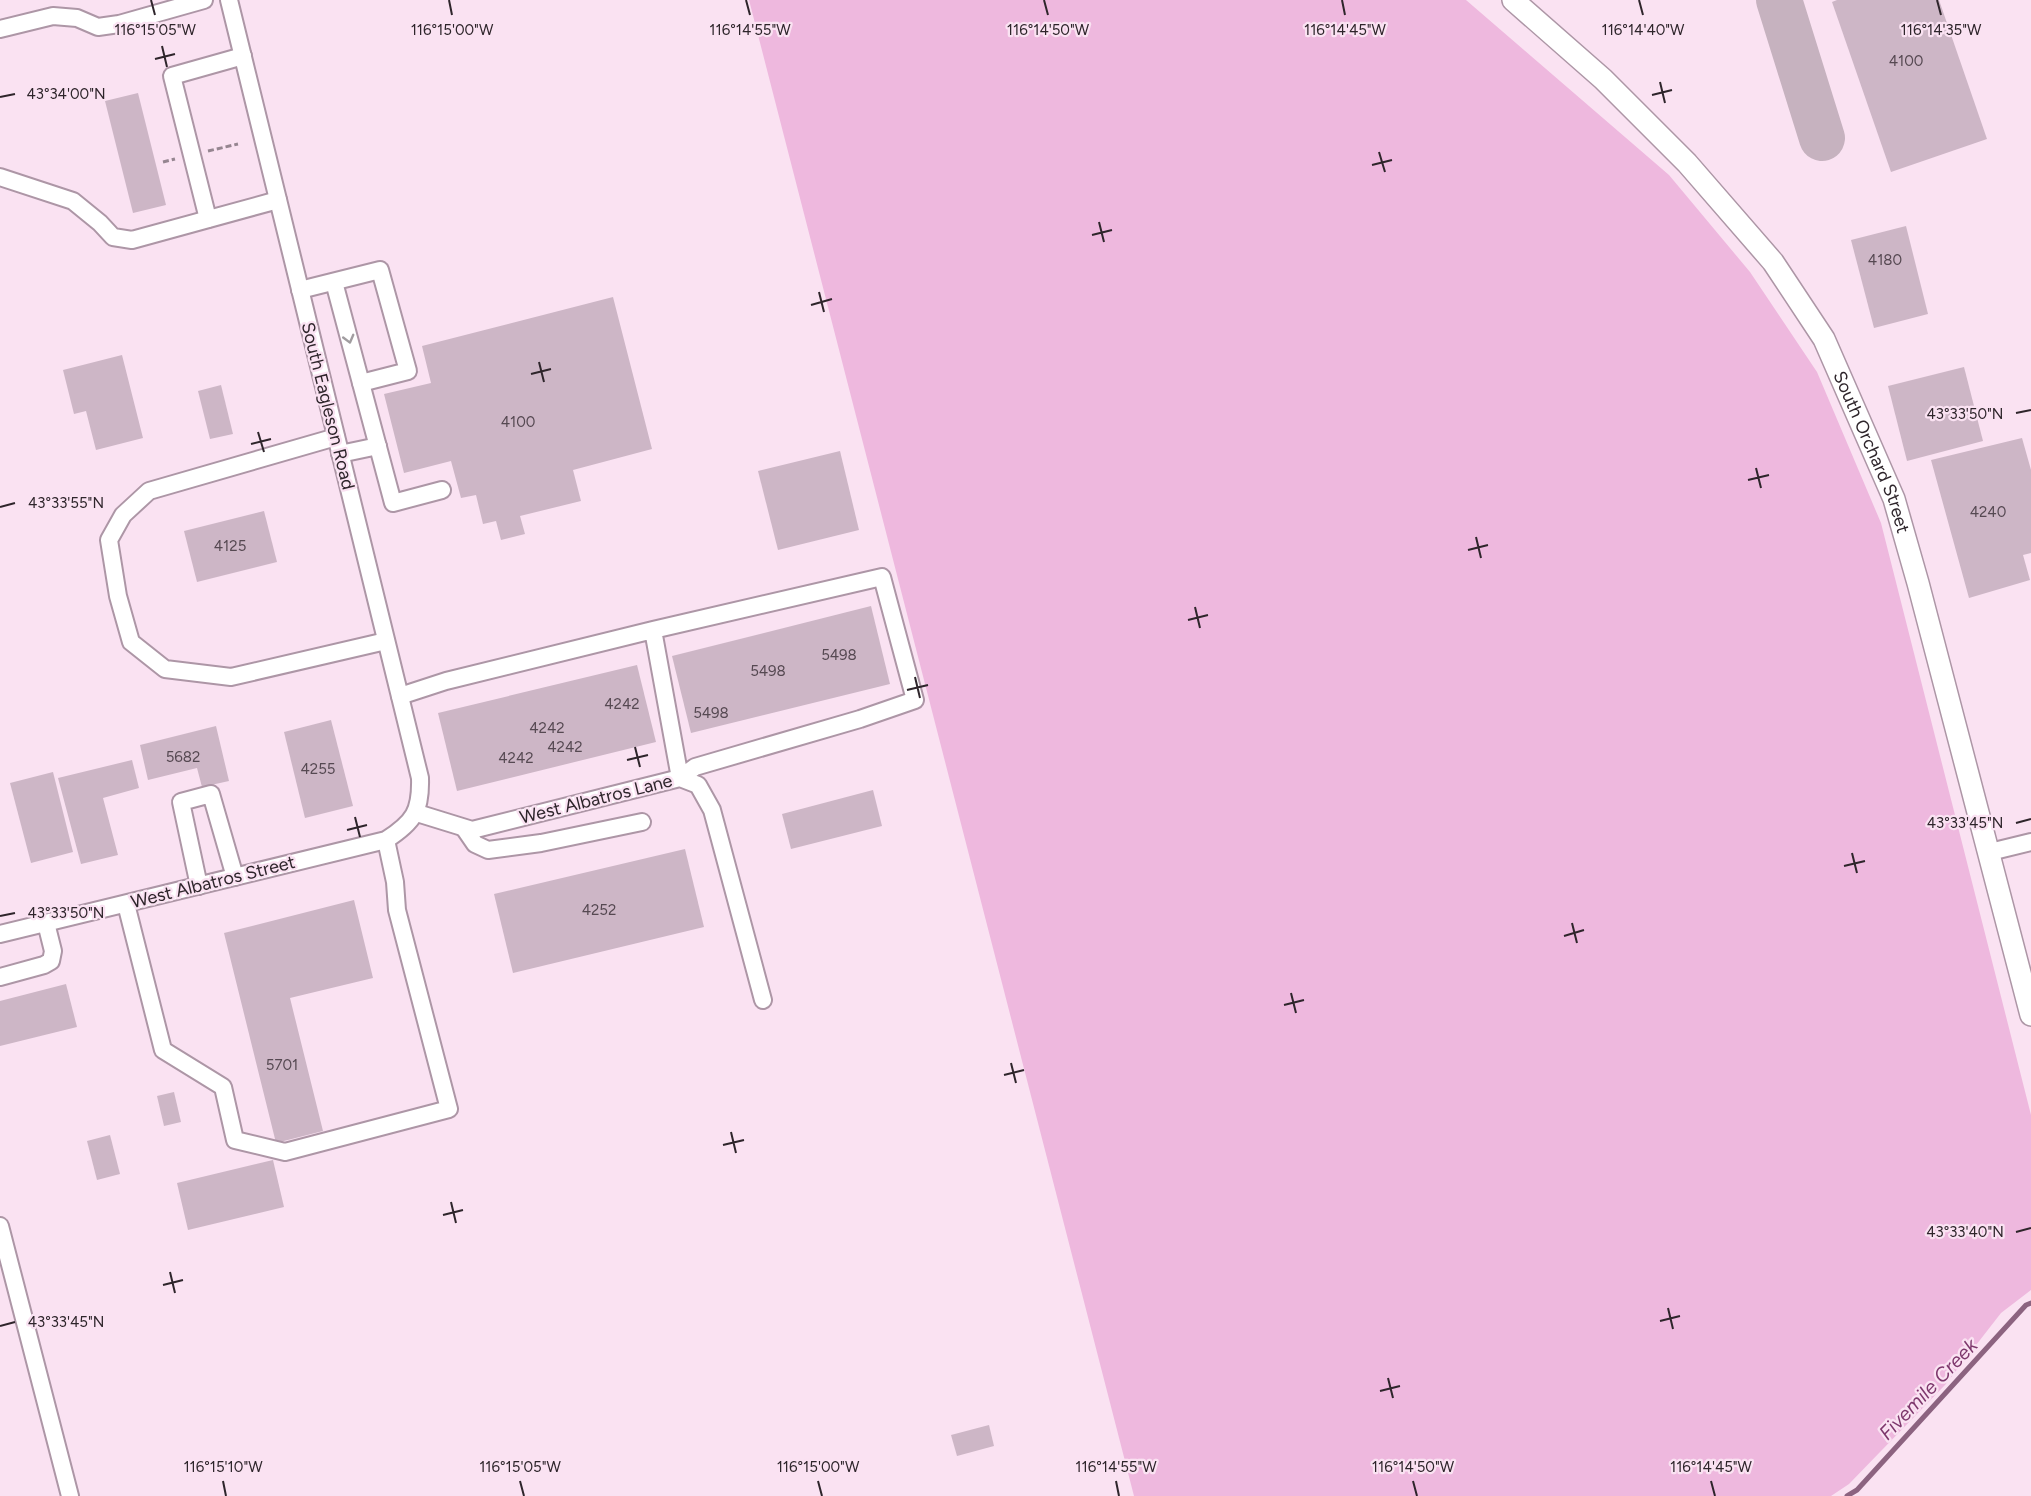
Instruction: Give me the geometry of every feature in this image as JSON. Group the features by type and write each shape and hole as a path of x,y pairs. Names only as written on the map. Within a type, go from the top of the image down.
{"main road":[{"name":"South Orchard Street","path":"1513,0 1603,79 1688,163 1773,262 1824,339 1894,499 1990,852 2031,1015"}],"street":[{"path":"0,29 53,16 77,18 98,27 156,6 204,0"},
{"name":"South Eagleson Road","path":"229,0 420,778 417,813"},
{"path":"208,219 172,76 243,56"},
{"path":"0,177 73,201 100,222 113,237 132,240 278,200"},
{"path":"300,290 380,270 408,371 361,383"},
{"path":"334,282 393,503 442,490"},
{"path":"378,446 338,445 149,491 123,515 109,540 118,596 131,642 165,669 231,677 386,641"},
{"path":"400,696 446,681 653,630 882,577 915,700 860,720 695,767 680,778 653,630"},
{"name":"West Albatros Lane","path":"417,813 472,830 680,778 698,785 712,810 763,1000"},
{"path":"199,886 181,802 211,794 235,877"},
{"name":"West Albatros Street","path":"0,934 386,840 404,829 417,813"},
{"path":"464,828 475,844 489,850 540,843 642,822"},
{"path":"126,904 163,1050 223,1087 235,1140 285,1152 449,1109 396,910 394,882 386,840"},
{"path":"1990,852 2031,842"},
{"path":"0,978 51,961 53,951 46,923"},
{"path":"1,1235 70,1496"}],"path":[{"path":"200,153 238,144"},
{"path":"163,162 180,158"}],"shaded area":[{"path":"749,0 1466,0 1669,175 1750,272 1817,372 1881,523 2031,1115 2031,1290 2001,1313 1945,1385 1849,1484 1831,1496 1134,1496"}],"building":[{"path":"1837,0 1939,0 1987,139 1891,172 1832,2"},
{"path":"138,93 166,205 133,213 105,101"},
{"path":"1906,226 1928,314 1874,328 1851,240"},
{"path":"613,297 652,449 573,470 581,501 520,516 525,534 501,540 496,521 483,524 476,495 461,498 451,461 404,473 384,394 431,383 422,346"},
{"path":"122,355 143,438 96,450 86,411 74,414 63,370"},
{"path":"1964,367 1983,441 1907,461 1888,386"},
{"path":"221,385 233,434 210,439 198,391"},
{"path":"2022,438 2031,470 2031,553 2023,555 2030,580 1969,598 1931,460"},
{"path":"840,451 859,530 778,550 758,471"},
{"path":"264,511 277,562 197,582 184,531"},
{"path":"871,606 890,684 691,733 672,656"},
{"path":"637,665 656,742 457,791 438,713"},
{"path":"331,720 353,806 305,818 284,732"},
{"path":"216,726 229,781 202,787 197,768 148,780 140,745"},
{"path":"132,760 139,788 103,798 118,855 81,864 58,778"},
{"path":"53,772 73,852 31,863 10,783"},
{"path":"873,790 882,826 791,849 782,814"},
{"path":"685,849 704,927 513,973 494,894"},
{"path":"354,900 373,978 290,998 323,1131 276,1143 224,933"},
{"path":"66,984 77,1027 0,1046 0,1001"},
{"path":"174,1092 181,1122 164,1126 157,1096"},
{"path":"110,1135 120,1174 97,1180 87,1141"},
{"path":"273,1160 284,1207 188,1230 177,1183"},
{"path":"989,1425 994,1446 957,1456 951,1435"}],"waterway":[{"name":"Fivemile Creek","path":"1847,1496 1857,1490 2026,1305 2031,1303"}],"taxiway":[{"path":"1779,0 1822,138"}]}
